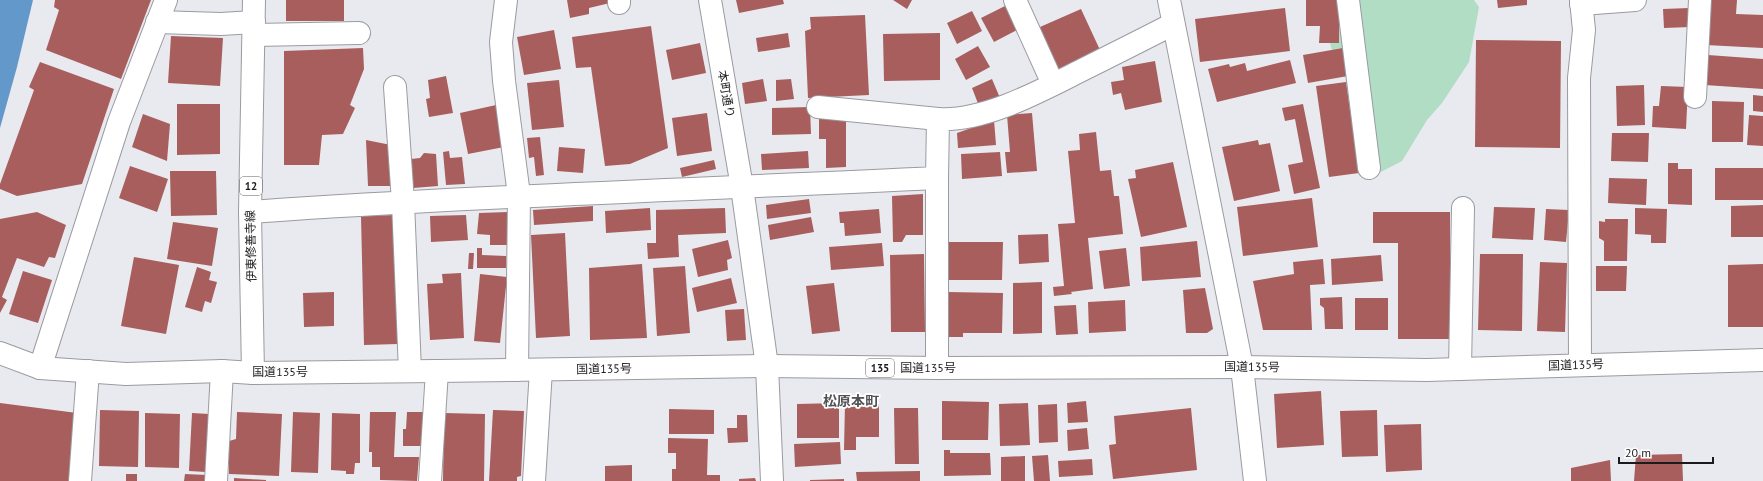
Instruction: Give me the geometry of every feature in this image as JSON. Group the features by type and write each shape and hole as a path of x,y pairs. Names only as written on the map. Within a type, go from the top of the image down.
{"main road":[{"path":"40,368 119,122 166,0"},
{"name":"伊東修善寺線","path":"253,372 250,212 254,0"},
{"path":"506,0 501,42 504,81 519,195 517,370"},
{"name":"本町通り","path":"710,0 742,187 768,366 772,481"},
{"path":"1014,0 1053,84"},
{"path":"1169,0 1242,367 1255,481"},
{"path":"1348,0 1369,168"},
{"path":"1580,365 1579,78 1584,30 1581,2 1634,0"},
{"path":"1695,97 1700,0"},
{"path":"157,22 221,24 254,29 359,33"},
{"path":"818,107 938,119 984,114 1053,84 1173,24"},
{"path":"395,87 403,202 410,371"},
{"path":"937,368 938,119"},
{"path":"250,212 519,195 937,178"},
{"path":"1460,369 1463,208"},
{"name":"国道135号","path":"0,353 40,368 126,374 222,371 437,371 768,366 937,368 1242,367 1427,370 1763,360"},
{"path":"534,481 541,370"},
{"path":"80,481 88,371"},
{"path":"216,481 222,371"},
{"path":"430,481 437,371"}],"green space":[{"path":"1337,0 1474,0 1479,7 1469,62 1442,103 1427,120 1402,161 1375,175 1356,164 1343,97 1346,88 1345,73 1335,57 1329,38 1330,27"}],"water":[{"path":"0,0 33,0 17,67 0,128"}],"building":[{"path":"55,0 151,0 121,79 46,50 59,10 54,7"},
{"path":"286,0 344,0 344,21 286,21"},
{"path":"567,0 609,0 610,3 589,8 589,14 570,18"},
{"path":"736,0 783,0 784,4 739,13"},
{"path":"893,0 912,0 907,9"},
{"path":"1306,0 1339,0 1339,43 1319,43 1320,26 1306,26"},
{"path":"1497,0 1527,0 1527,5 1498,8"},
{"path":"1709,0 1737,0 1736,14 1763,15 1763,48 1706,45"},
{"path":"1005,6 1017,30 994,42 981,18"},
{"path":"1285,8 1290,51 1200,62 1195,19"},
{"path":"1689,8 1690,27 1664,28 1663,9"},
{"path":"1081,9 1100,50 1058,69 1040,27"},
{"path":"972,11 982,31 957,44 947,23"},
{"path":"865,15 869,95 808,98 805,31 811,29 810,17"},
{"path":"651,26 668,148 630,164 605,166 591,67 576,68 572,37"},
{"path":"554,30 561,69 524,75 517,37"},
{"path":"788,33 790,47 758,52 756,38"},
{"path":"940,33 940,80 884,81 883,34"},
{"path":"171,36 223,38 220,86 168,83"},
{"path":"1476,40 1561,41 1560,148 1475,147"},
{"path":"700,43 706,73 672,80 666,50"},
{"path":"978,46 990,67 966,80 955,59"},
{"path":"363,48 364,69 350,105 355,108 343,134 322,135 319,165 284,165 284,51"},
{"path":"1343,48 1348,76 1308,83 1303,55"},
{"path":"1708,55 1763,59 1763,89 1705,85"},
{"path":"1290,60 1296,83 1217,102 1208,69 1229,64 1230,67 1245,63 1247,71"},
{"path":"1155,61 1162,102 1125,110 1121,93 1113,95 1111,82 1124,80 1122,67"},
{"path":"40,62 114,89 82,184 17,196 0,189 0,184 34,90 29,87"},
{"path":"446,76 453,113 429,117 426,99 430,98 428,80"},
{"path":"763,79 767,101 745,104 742,83"},
{"path":"791,79 794,99 776,101 776,80"},
{"path":"992,79 1000,98 979,106 972,88"},
{"path":"559,80 564,127 532,130 527,83"},
{"path":"1346,82 1359,173 1329,177 1316,86"},
{"path":"1644,85 1645,125 1617,126 1616,86"},
{"path":"1661,86 1688,87 1686,129 1652,127 1653,106 1659,106"},
{"path":"1753,95 1763,96 1763,112 1753,111"},
{"path":"1712,101 1744,102 1743,142 1712,142"},
{"path":"177,104 220,104 220,154 177,155"},
{"path":"1303,104 1320,188 1294,194 1288,165 1303,162 1295,119 1285,121 1282,108"},
{"path":"496,105 504,147 468,154 460,113"},
{"path":"810,107 811,134 772,135 772,108"},
{"path":"707,113 712,151 677,156 672,118"},
{"path":"1032,113 1037,171 1007,173 1005,152 1010,152 1007,115"},
{"path":"143,114 170,124 167,161 132,147"},
{"path":"1749,115 1763,116 1763,146 1747,145"},
{"path":"819,118 846,118 846,167 826,168 826,139 819,139"},
{"path":"994,120 996,145 958,148 957,133"},
{"path":"1096,132 1100,171 1111,170 1114,196 1119,196 1123,234 1088,238 1093,289 1071,292 1072,294 1054,296 1053,287 1064,286 1058,224 1075,223 1068,151 1080,150 1079,134"},
{"path":"1612,133 1649,133 1648,162 1611,161"},
{"path":"540,137 544,175 536,176 534,157 529,158 527,138"},
{"path":"366,140 391,145 394,186 368,186"},
{"path":"1258,140 1259,145 1270,143 1280,191 1234,201 1222,147"},
{"path":"559,147 585,149 583,173 557,171"},
{"path":"449,151 450,158 462,157 465,184 446,185 443,152"},
{"path":"808,151 809,168 762,170 761,154"},
{"path":"1000,152 1002,176 962,179 961,154"},
{"path":"424,153 436,154 438,186 413,188 411,159 420,158"},
{"path":"714,160 716,169 682,177 680,168"},
{"path":"1173,162 1187,227 1141,237 1128,179 1136,178 1135,170"},
{"path":"1668,163 1678,163 1678,169 1692,169 1692,205 1668,204"},
{"path":"130,166 168,179 157,212 119,198"},
{"path":"1715,168 1763,168 1763,200 1715,200"},
{"path":"170,171 216,171 217,215 171,216"},
{"path":"1609,178 1647,179 1646,205 1608,203"},
{"path":"923,194 923,235 906,235 902,242 893,242 892,196"},
{"path":"1312,198 1318,247 1243,256 1237,207"},
{"path":"809,199 811,213 767,219 766,205"},
{"path":"1763,205 1763,237 1731,237 1731,206"},
{"path":"593,206 593,221 534,225 533,210"},
{"path":"1494,207 1535,208 1533,240 1492,238"},
{"path":"650,208 651,230 606,233 605,211"},
{"path":"725,208 726,233 678,235 679,257 648,259 647,243 656,243 656,210"},
{"path":"1635,208 1667,209 1666,243 1651,243 1651,235 1635,234"},
{"path":"879,209 881,233 845,236 844,223 840,223 839,212"},
{"path":"1546,209 1569,210 1566,242 1544,240"},
{"path":"37,212 66,225 55,258 49,257 44,267 17,258 2,297 7,300 0,313 0,219"},
{"path":"508,212 507,245 490,245 490,235 477,234 479,213"},
{"path":"1373,212 1450,212 1450,339 1398,339 1398,243 1373,243"},
{"path":"395,215 398,344 364,345 361,216"},
{"path":"466,215 468,240 431,242 430,216"},
{"path":"811,217 814,232 770,240 768,225"},
{"path":"1605,219 1628,219 1627,261 1604,261 1604,241 1599,238 1599,221 1605,222"},
{"path":"173,222 218,228 212,266 167,259"},
{"path":"565,233 570,336 536,338 531,235"},
{"path":"1048,234 1049,262 1019,264 1018,235"},
{"path":"728,240 732,258 727,260 728,270 698,277 692,249"},
{"path":"1197,241 1201,277 1142,281 1140,247"},
{"path":"949,242 1003,242 1002,280 949,280"},
{"path":"882,243 884,266 831,270 829,247"},
{"path":"477,248 482,248 482,255 506,256 506,268 477,268"},
{"path":"1126,248 1130,286 1104,289 1099,251"},
{"path":"469,253 474,253 473,269 468,269"},
{"path":"924,254 925,332 891,332 890,255"},
{"path":"1480,254 1523,254 1522,331 1478,330"},
{"path":"1381,255 1383,281 1332,285 1331,259"},
{"path":"134,257 179,265 166,334 121,326"},
{"path":"1323,259 1325,284 1310,285 1312,330 1263,330 1253,281 1294,274 1293,262"},
{"path":"1540,262 1567,263 1565,332 1537,331"},
{"path":"642,264 647,338 590,340 589,268"},
{"path":"1763,264 1763,327 1728,327 1728,265"},
{"path":"685,266 690,333 657,336 653,268"},
{"path":"1596,266 1627,266 1626,291 1596,291"},
{"path":"197,267 211,272 209,280 217,282 211,303 205,301 202,312 185,307"},
{"path":"23,271 52,280 38,323 9,314"},
{"path":"461,273 464,338 430,340 427,284 443,283 442,274"},
{"path":"480,274 507,277 500,343 474,341"},
{"path":"731,278 737,303 697,312 692,288"},
{"path":"1042,282 1042,333 1013,334 1013,283"},
{"path":"834,283 840,331 812,334 806,286"},
{"path":"1205,288 1213,329 1207,333 1186,333 1183,290"},
{"path":"334,292 334,326 304,327 303,293"},
{"path":"948,292 1003,293 1002,333 963,333 963,337 947,337"},
{"path":"1342,297 1343,329 1325,329 1324,308 1320,305 1320,298"},
{"path":"1355,298 1388,298 1388,330 1355,330"},
{"path":"1125,300 1126,331 1089,333 1088,302"},
{"path":"1076,305 1078,334 1056,335 1054,306"},
{"path":"744,309 746,340 727,341 725,310"},
{"path":"1321,391 1324,445 1277,448 1274,394"},
{"path":"942,401 989,402 988,440 942,440"},
{"path":"1086,401 1088,422 1068,423 1067,403"},
{"path":"0,403 77,413 69,481 0,481"},
{"path":"839,403 839,438 797,438 797,404"},
{"path":"845,403 879,404 879,437 856,437 856,450 844,450"},
{"path":"1028,403 1030,445 1000,446 999,404"},
{"path":"1057,404 1058,442 1039,443 1038,405"},
{"path":"894,408 918,408 919,464 895,464"},
{"path":"1191,408 1197,470 1113,479 1109,445 1116,444 1114,416"},
{"path":"669,409 714,410 714,434 669,434"},
{"path":"100,410 139,411 138,467 99,466"},
{"path":"493,410 524,411 521,476 517,477 517,481 489,481"},
{"path":"1377,410 1378,456 1342,457 1340,411"},
{"path":"237,412 282,414 279,476 229,474 229,441 236,439"},
{"path":"293,412 320,413 318,473 291,472"},
{"path":"370,412 396,412 394,457 419,457 417,481 380,480 380,467 372,467 372,452 369,452"},
{"path":"407,412 424,412 424,446 403,446 403,429 406,429"},
{"path":"145,413 180,414 179,468 145,467"},
{"path":"192,413 209,414 206,472 189,471"},
{"path":"332,413 360,414 360,463 355,463 354,474 346,474 346,471 331,470"},
{"path":"444,413 485,414 484,481 443,481"},
{"path":"737,415 747,415 748,442 728,443 727,428 737,428"},
{"path":"1421,424 1422,470 1386,472 1384,425"},
{"path":"1087,428 1089,449 1068,451 1067,430"},
{"path":"668,438 708,439 707,475 720,475 720,481 672,481 672,469 676,469 676,453 668,453"},
{"path":"840,442 841,464 795,467 794,444"},
{"path":"944,450 950,450 950,453 990,453 991,475 944,476"},
{"path":"1682,454 1683,481 1634,481 1636,455"},
{"path":"1048,455 1050,481 1034,481 1032,456"},
{"path":"1025,456 1025,481 1001,481 1001,457"},
{"path":"1092,459 1093,475 1059,477 1058,461"},
{"path":"1610,460 1611,481 1571,481 1571,468"},
{"path":"632,465 632,481 605,481 605,466"},
{"path":"920,471 920,481 857,481 856,472"},
{"path":"126,474 137,474 137,481 126,481"},
{"path":"185,474 207,475 206,481 184,481"},
{"path":"234,478 266,480 266,481 234,481"},
{"path":"755,478 756,481 739,481 739,479"},
{"path":"844,479 844,481 810,481 810,480"}],"district":[{"name":"松原本町","path":"851,401"}]}
